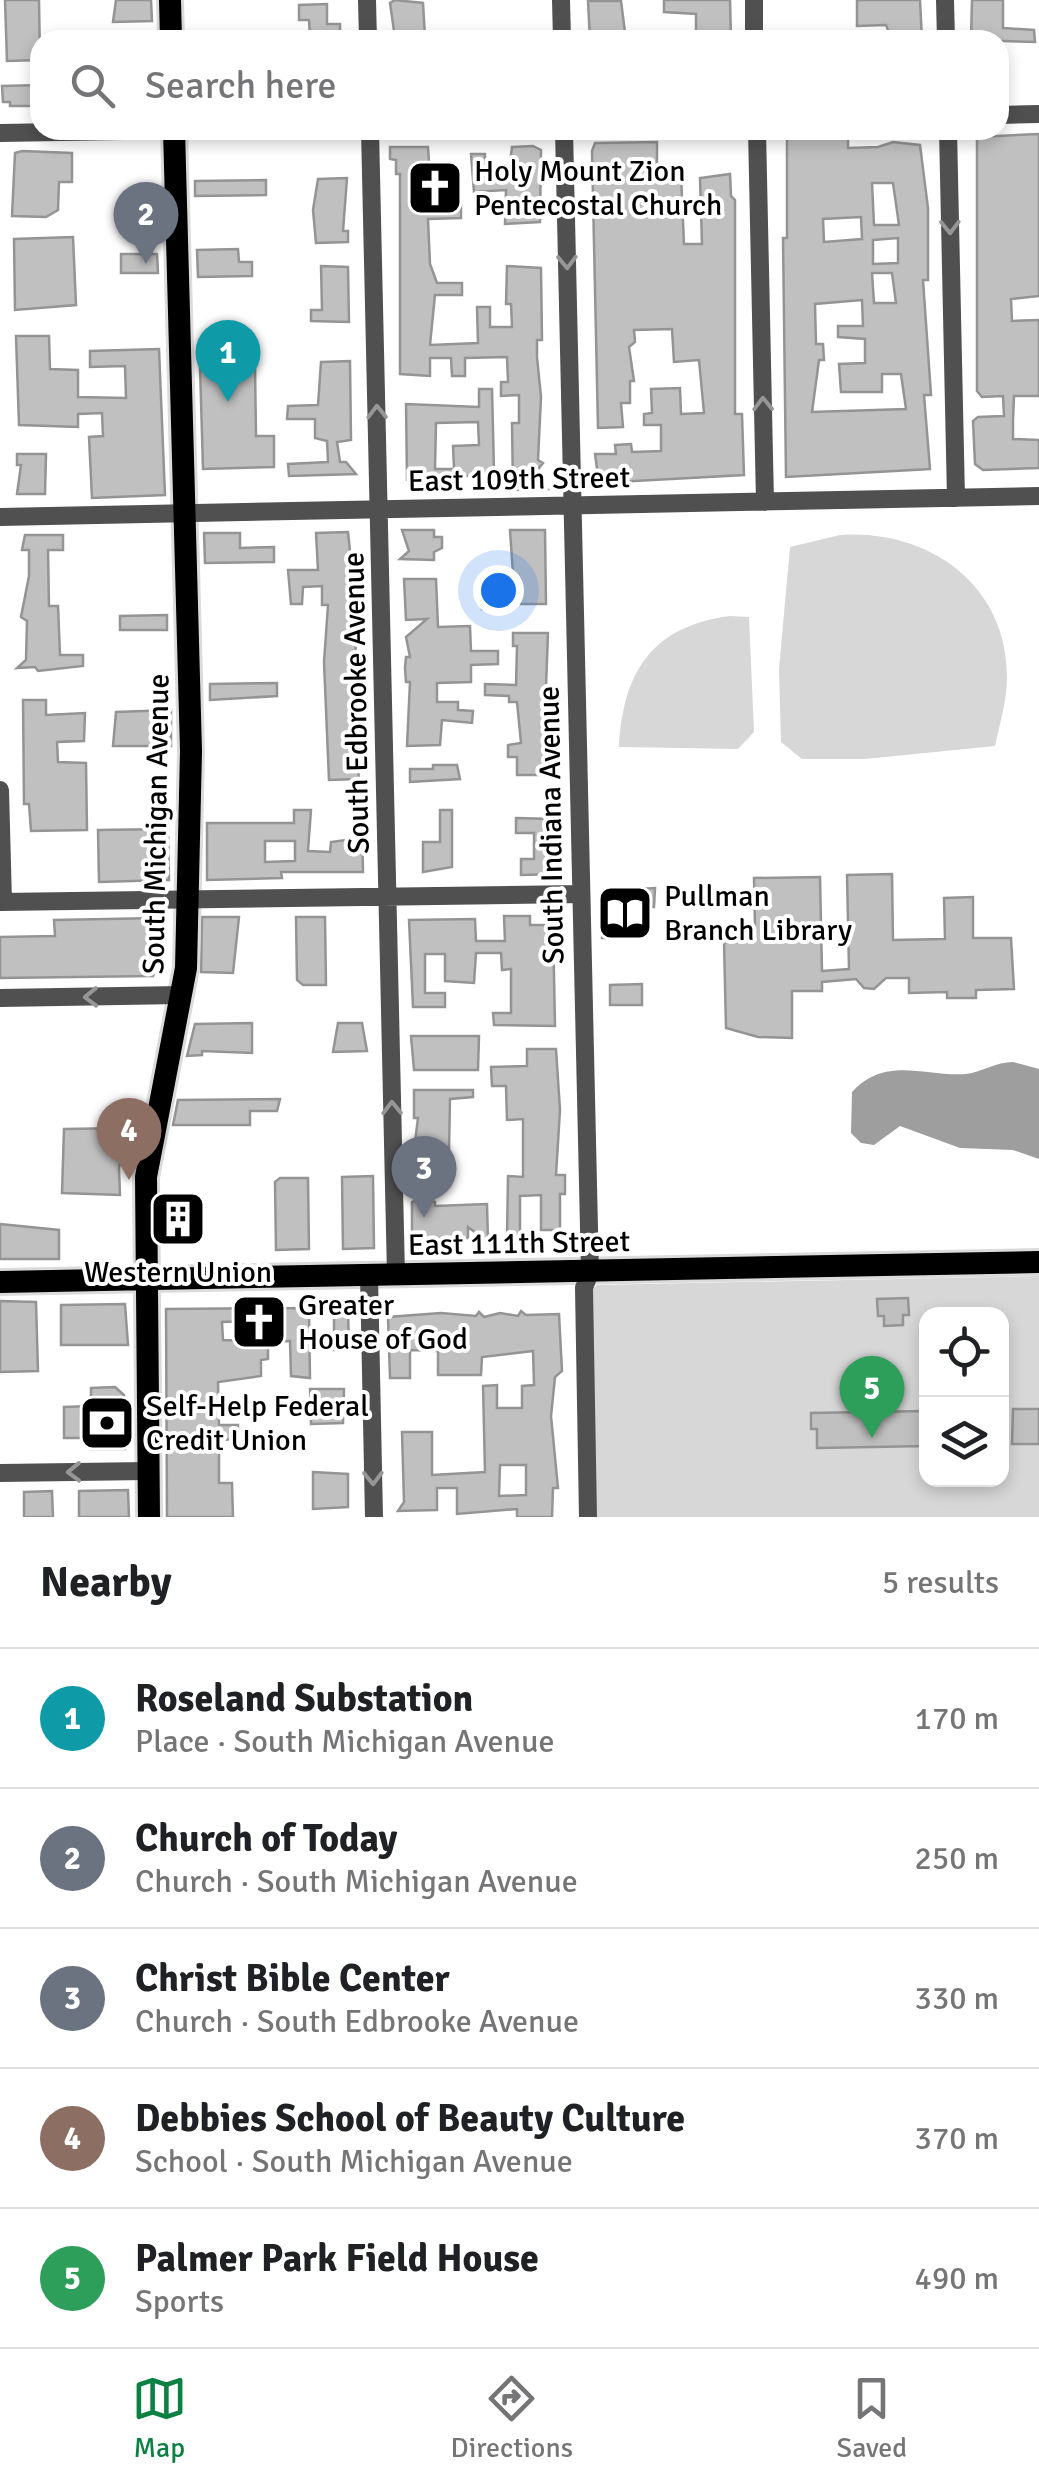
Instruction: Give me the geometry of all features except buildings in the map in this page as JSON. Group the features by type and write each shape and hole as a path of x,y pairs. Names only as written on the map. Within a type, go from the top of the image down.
{"main road":[{"path":"170,0 172,30"},
{"name":"South Michigan Avenue","path":"148,1517 146,1177 182,995 191,751 174,140"},
{"name":"East 111th Street","path":"0,1282 1039,1262"}],"street":[{"path":"367,0 368,30"},
{"path":"561,0 562,30"},
{"path":"754,0 754,30"},
{"path":"946,0 946,30"},
{"path":"1009,115 1039,114"},
{"path":"0,133 30,132"},
{"name":"South Edbrooke Avenue","path":"370,140 396,1275"},
{"name":"South Indiana Avenue","path":"564,140 590,1272 584,1288 588,1517"},
{"path":"756,140 765,502"},
{"path":"948,140 956,498"},
{"name":"East 109th Street","path":"0,517 1039,496"},
{"path":"0,790 1,902 579,894"},
{"path":"0,998 182,995"},
{"path":"369,1276 374,1517"},
{"path":"0,1473 148,1471"}],"shaded area":[{"path":"840,535 903,541 956,568 977,589 993,614 1003,644 1007,677 995,746 865,759 802,759 781,742 779,669 790,547"},
{"path":"730,616 749,617 754,732 738,749 619,747 627,696 647,657 680,630"},
{"path":"1013,1062 1039,1069 1039,1159 1013,1150 960,1148 900,1126 874,1145 861,1143 851,1133 852,1092 878,1074 906,1070 966,1074"},
{"path":"1039,1276 1039,1517 595,1517 591,1292 597,1285"}],"place":[{"name":"Holy Mount Zion Pentecostal Church","path":"435,188"},
{"name":"Church of Today","path":"146,264"},
{"name":"Roseland Substation","path":"228,402"},
{"name":"Pullman Branch Library","path":"625,913"},
{"name":"Debbies School of Beauty Culture","path":"129,1180"},
{"name":"Christ Bible Center","path":"424,1218"},
{"name":"Western Union","path":"178,1219"},
{"name":"Greater House of God","path":"259,1322"},
{"name":"Self-Help Federal Credit Union","path":"107,1423"},
{"name":"Palmer Park Field House","path":"872,1438"}]}
